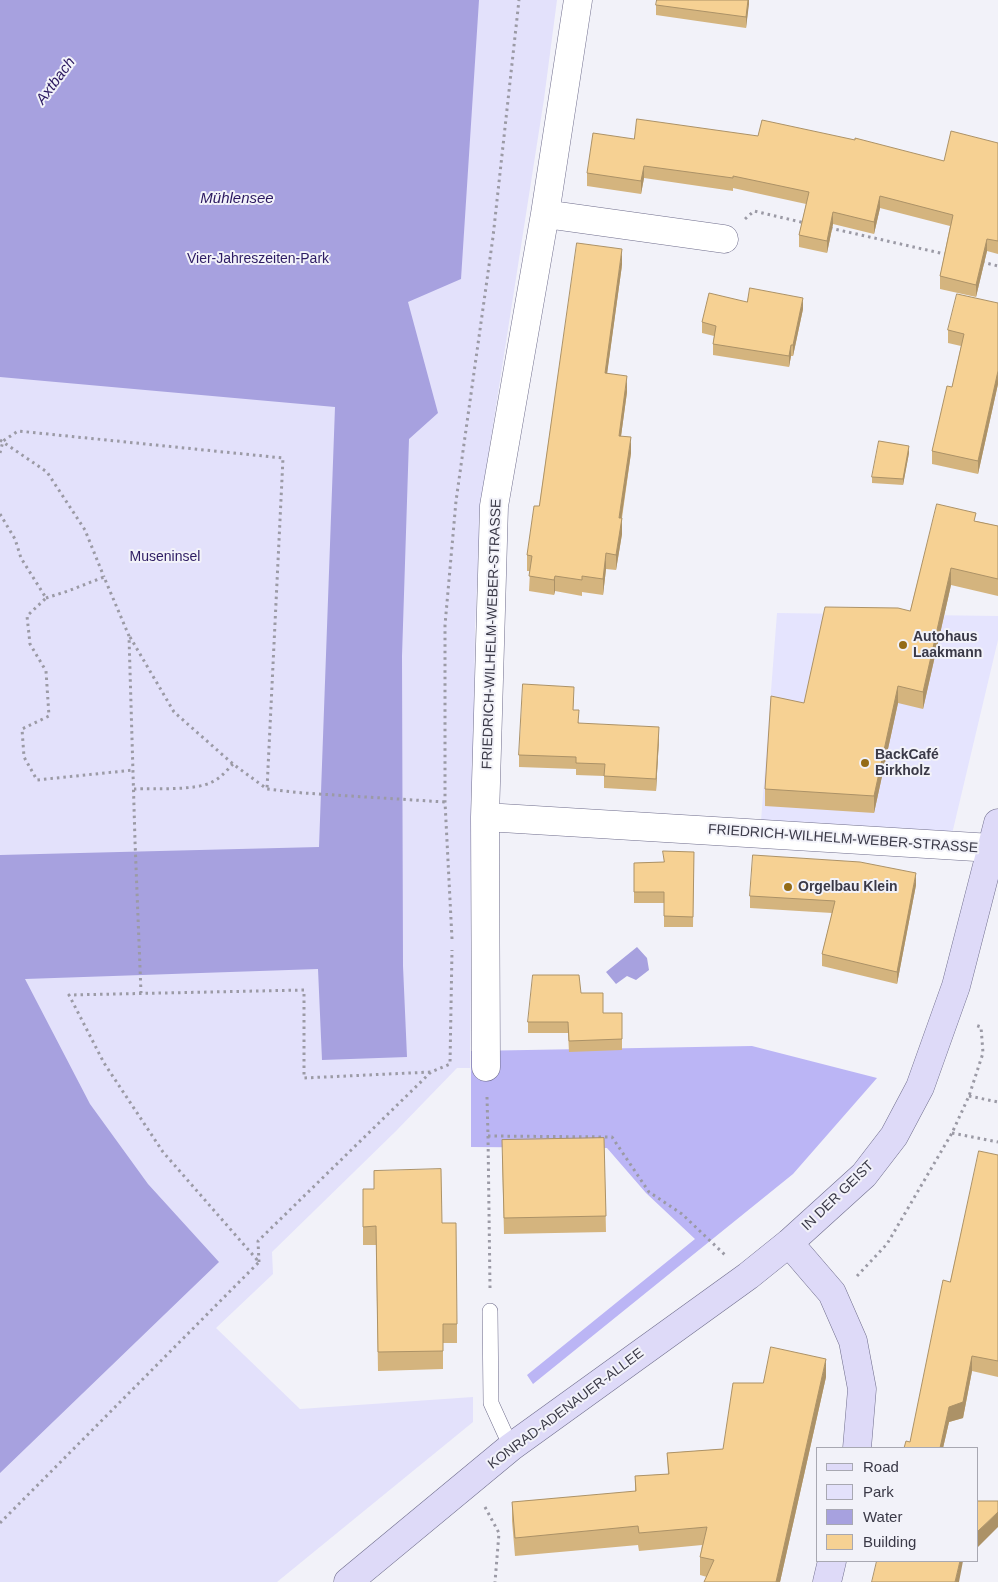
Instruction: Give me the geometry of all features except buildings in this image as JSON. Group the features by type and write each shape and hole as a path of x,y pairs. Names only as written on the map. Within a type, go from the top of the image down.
{"main road":[{"name":"IN DER GEIST","path":"789,1243 864,1175 894,1136 920,1087 956,986 995,836"},
{"name":"KONRAD-ADENAUER-ALLEE","path":"348,1582 511,1447 748,1276 789,1243"},
{"path":"789,1243 832,1293 853,1341 862,1389 857,1447"},
{"path":"827,1582 832,1562"}],"street":[{"name":"FRIEDRICH-WILHELM-WEBER-STRASSE","path":"486,1067 485,817 494,506 545,214 578,0"},
{"path":"545,214 724,239"},
{"name":"FRIEDRICH-WILHELM-WEBER-STRASSE","path":"485,817 995,836"}],"lane":[{"path":"490,1311 491,1403 511,1447"}],"path":[{"path":"259,1262 163,1152 104,1063 69,995 304,990 304,1078 431,1072 450,1064 452,942 445,802 445,625 455,511 494,237 519,0"},
{"path":"724,239 754,211 810,224"},
{"path":"829,228 951,255"},
{"path":"979,262 998,266"},
{"path":"1,440 18,431 283,458 267,789"},
{"path":"1,440 47,472 85,530 129,636 174,712 233,764 267,789 445,802"},
{"path":"0,453 1,440"},
{"path":"0,514 15,539 21,558 46,598"},
{"path":"104,577 46,598 27,616 30,644 46,671 49,716 22,729 24,757 37,780 134,770"},
{"path":"129,636 141,993"},
{"path":"134,789 199,786 212,782 222,776 233,764"},
{"path":"832,1293 859,1274 887,1244 952,1133 969,1096 983,1053 981,1027 944,1019"},
{"path":"486,1067 490,1311"},
{"path":"0,1524 259,1262 258,1240 431,1072"},
{"path":"969,1096 998,1102"},
{"path":"952,1133 998,1142"},
{"path":"488,1136 612,1136 649,1192 682,1214 748,1276"},
{"path":"471,1480 498,1533 495,1582"}],"shaded area":[{"path":"777,613 998,616 998,640 952,834 761,821"},
{"path":"752,1046 877,1078 793,1174 533,1384 527,1375 695,1239 646,1193 607,1148 471,1147 471,1051"}],"green space":[{"name":"Vier-Jahreszeiten-Park","path":"0,0 557,0 544,99 481,502 475,627 470,1068 457,1068 396,1131 272,1252 273,1274 216,1328 300,1409 473,1397 473,1422 277,1582 0,1582"}],"water":[{"name":"Mühlensee","path":"0,0 479,0 461,279 408,302 438,413 409,439 402,656 403,966 407,1057 322,1060 318,969 25,979 90,1104 148,1184 219,1262 0,1473 0,855 319,847 335,407 0,377"},
{"path":"637,947 647,958 649,970 636,980 627,976 616,984 606,972"}],"place":[{"name":"Autohaus Laakmann","path":"903,645"},
{"name":"BackCafé Birkholz","path":"865,763"},
{"name":"Orgelbau Klein","path":"788,887"}],"water label":[{"name":"Axtbach","path":"56,81"}],"park label":[{"name":"Museninsel","path":"165,557"}]}
